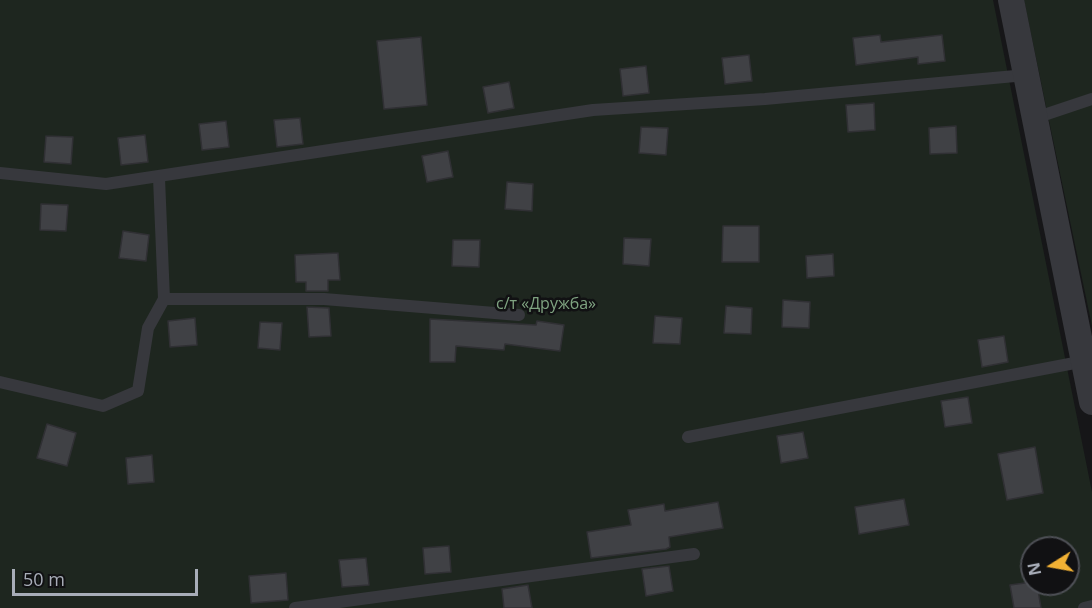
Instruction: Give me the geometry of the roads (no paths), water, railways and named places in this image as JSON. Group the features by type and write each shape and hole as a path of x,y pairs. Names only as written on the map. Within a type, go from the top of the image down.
{"street":[{"path":"1011,0 1088,360 1092,402"}],"lane":[{"path":"0,173 106,184 159,178 593,110 765,99 1026,75"},
{"path":"1035,118 1092,99"},
{"path":"0,382 103,406 138,391 148,328 164,299 159,178"},
{"path":"164,299 324,299 519,315"},
{"path":"688,437 1088,360"},
{"path":"295,608 694,554"},
{"path":"1084,608 1092,606"}],"park label":[{"name":"с/т «Дружба»","path":"546,304"}]}
